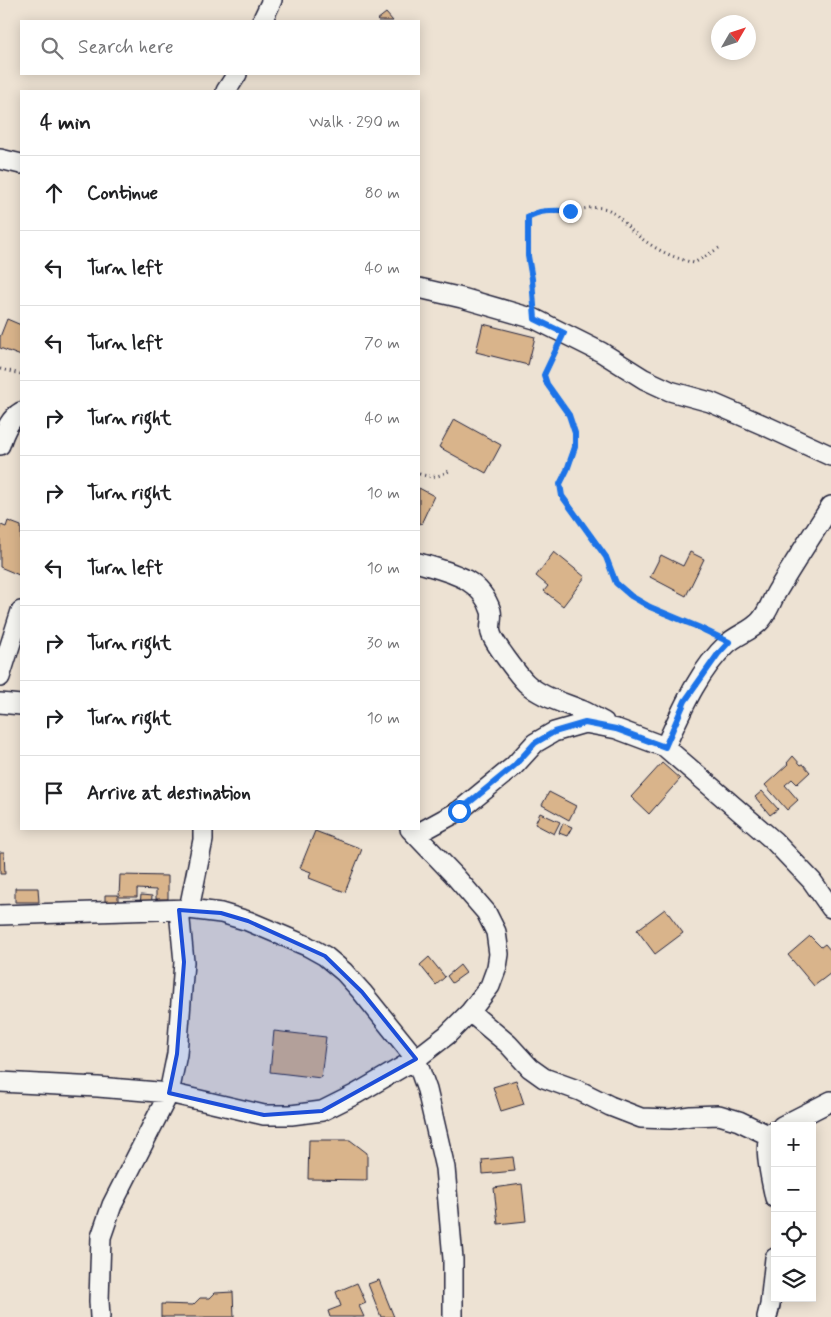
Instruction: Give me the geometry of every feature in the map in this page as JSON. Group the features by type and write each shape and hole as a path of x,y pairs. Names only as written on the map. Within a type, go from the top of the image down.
{"street":[{"path":"262,20 272,0"},
{"path":"227,90 236,75"},
{"path":"0,159 20,164"},
{"path":"420,288 535,319 601,352 644,379 670,391 710,402 831,456"},
{"path":"0,444 4,432 15,415 20,412"},
{"path":"665,747 685,701 712,661 729,642 751,630 762,619 775,594 831,506"},
{"path":"420,563 454,573 471,582 486,597 492,613 490,632 495,643 526,683 542,695 583,711 616,729 665,747 774,841 812,881 831,908"},
{"path":"0,676 20,614"},
{"path":"0,703 20,705"},
{"path":"420,829 459,811 514,766 535,743 554,732 585,723 616,729"},
{"path":"100,1317 98,1301 101,1237 112,1205 169,1093 177,1054 184,962 184,910 203,840 204,830"},
{"path":"0,1082 169,1093 264,1115 291,1115 322,1111 356,1094 416,1059 447,1035 470,1012 490,986 497,967 498,954 496,932 486,912 413,832"},
{"path":"0,915 53,912 184,910 221,913 248,921 307,946 325,956 344,972 416,1059 427,1090 445,1168 453,1259 452,1317"},
{"path":"470,1012 508,1044 530,1068 544,1078 580,1091 610,1106 641,1118 670,1119 719,1115 771,1130"},
{"path":"792,1122 831,1101"},
{"path":"771,1138 768,1142 771,1174"},
{"path":"767,1317 771,1296"}],"path":[{"path":"535,319 527,236 528,217 535,213 595,207 608,210 656,249 694,263 719,248"},
{"path":"564,333 544,375 547,384 569,415 575,433 575,447 560,484 562,496 606,557 616,583 631,596 650,607 729,642"},
{"path":"0,369 20,374"},
{"path":"420,474 430,477 439,476 451,470"}],"highlighted area":[{"path":"179,910 221,913 248,921 325,956 362,992 416,1059 322,1111 264,1115 169,1093 177,1054 184,962"}],"building":[{"path":"386,13 392,20 377,20"},
{"path":"7,319 20,325 20,356 0,348 0,337"},
{"path":"483,324 535,337 528,365 476,352"},
{"path":"454,419 501,445 486,473 439,447"},
{"path":"420,489 434,496 420,524"},
{"path":"8,521 20,526 19,575 0,567 0,527 1,525 6,527"},
{"path":"554,552 585,577 563,606 544,591 548,586 536,576"},
{"path":"690,552 704,559 686,596 650,577 661,555 683,566"},
{"path":"793,756 810,772 797,784 792,779 785,785 798,800 787,810 765,785 788,764"},
{"path":"662,763 680,779 649,814 631,797"},
{"path":"762,791 778,809 770,815 755,797"},
{"path":"549,792 576,806 569,820 542,805"},
{"path":"540,813 560,822 554,834 535,824"},
{"path":"563,823 572,827 567,836 559,833"},
{"path":"315,831 362,849 345,892 309,878 311,872 300,868"},
{"path":"0,852 4,852 5,874 0,874"},
{"path":"120,875 168,876 168,899 156,899 156,890 137,889 137,897 119,897"},
{"path":"15,888 38,888 39,902 15,902"},
{"path":"105,895 118,895 118,903 105,903"},
{"path":"141,895 152,896 151,906 140,904"},
{"path":"665,909 683,933 655,954 637,930"},
{"path":"810,936 821,947 825,944 831,951 831,973 814,986 788,955"},
{"path":"429,957 445,977 436,985 420,965"},
{"path":"460,965 466,973 452,983 447,976"},
{"path":"274,1031 326,1037 321,1078 270,1072"},
{"path":"516,1080 524,1104 501,1111 493,1087"},
{"path":"309,1140 350,1140 367,1153 367,1180 308,1179"},
{"path":"513,1157 515,1171 483,1174 482,1160"},
{"path":"522,1184 526,1221 498,1224 494,1188"},
{"path":"379,1280 394,1317 381,1317 368,1284"},
{"path":"357,1283 366,1303 359,1306 364,1317 330,1317 328,1311 341,1306 336,1292"},
{"path":"233,1292 234,1317 161,1317 161,1304 193,1305 200,1298 210,1298 215,1293"}],"route":[{"path":"459,811 514,766 535,743 554,732 585,723 616,729 665,747 685,701 718,654 729,642 650,607 631,596 616,583 606,557 562,496 560,484 575,447 575,433 569,415 547,384 544,375 564,333 535,319 527,236 528,217 535,213 551,210 570,211"}]}
